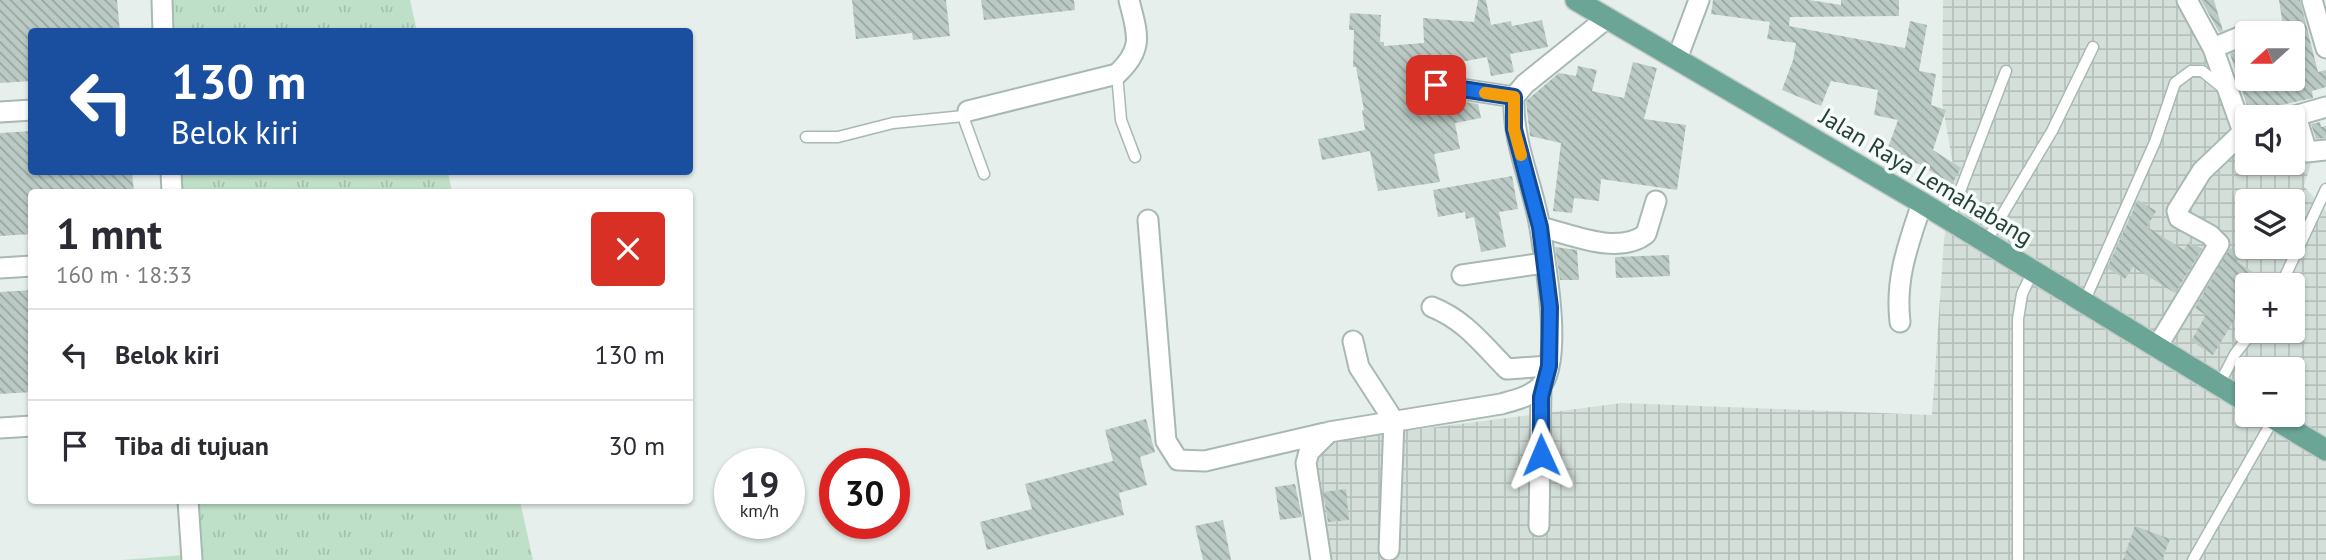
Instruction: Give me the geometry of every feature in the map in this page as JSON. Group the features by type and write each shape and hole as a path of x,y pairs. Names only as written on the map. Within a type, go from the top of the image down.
{"main road":[{"name":"Jalan Raya Lemahabang","path":"1576,0 1922,203 2235,395"},
{"path":"2288,427 2326,450"}],"street":[{"path":"162,0 163,28"},
{"path":"966,113 1117,74 1131,61 1138,40 1129,0"},
{"path":"1677,59 1699,0"},
{"path":"2187,0 2213,48 2235,107"},
{"path":"2312,0 2326,48"},
{"path":"1539,526 1541,385 1549,366 1550,307 1540,227 1514,129 1514,97 1525,84 1607,18"},
{"path":"2213,48 2235,39"},
{"path":"1436,85 1514,97"},
{"path":"2305,114 2326,107"},
{"path":"0,112 28,110"},
{"path":"2157,347 2219,244 2210,235 2179,218 2177,211 2202,171 2235,140"},
{"path":"2305,145 2308,153 2326,150"},
{"path":"1540,227 1600,242 1633,241 1646,234 1656,201"},
{"path":"1900,322 1896,293 1905,254 1922,203"},
{"path":"1148,220 1166,441 1171,454 1178,460 1205,461 1329,432 1501,404 1527,396 1541,385"},
{"path":"1462,275 1544,263"},
{"path":"0,268 28,266"},
{"path":"1432,307 1450,314 1471,331 1507,369 1549,366"},
{"path":"1353,341 1363,374 1394,421 1389,550"},
{"path":"0,428 28,426"},
{"path":"1321,560 1306,463 1309,452 1329,432"},
{"path":"188,504 192,560"}],"lane":[{"path":"1985,242 2052,131 2093,47"},
{"path":"1949,220 2006,71"},
{"path":"2083,302 2155,142 2175,83 2191,71 2202,71 2229,93"},
{"path":"1117,74 1121,120 1135,157"},
{"path":"806,137 838,137 893,123 966,113 984,174"},
{"path":"2287,273 2326,189"},
{"path":"2018,560 2018,319 2022,294 2033,271"},
{"path":"2219,385 2244,343"},
{"path":"2193,560 2266,427"}],"shaded area":[{"path":"1943,0 2180,0 2211,44 2235,127 2235,175 2305,175 2305,159 2313,157 2304,186 2326,211 2326,560 1326,560 1312,443 1622,403 1932,415 1944,240 1954,171 1942,102"}],"green space":[{"path":"172,0 410,0 416,28 173,28"},
{"path":"179,175 449,175 451,189 180,189"},
{"path":"194,504 521,504 533,560 122,560 196,554"}],"building":[{"path":"0,0 117,0 120,28 28,28 28,81 0,83"},
{"path":"852,0 946,0 950,36 913,40 912,33 856,39"},
{"path":"981,0 1074,0 1075,10 984,20"},
{"path":"1478,0 1486,0 1491,25 1511,21 1512,26 1542,20 1548,47 1510,54 1514,72 1491,76 1487,57 1451,64 1451,67 1423,70 1429,103 1448,99 1478,104 1481,118 1455,123 1460,149 1434,154 1440,182 1378,191 1370,151 1322,160 1318,139 1365,130 1356,67 1353,67 1354,30 1349,30 1350,13 1381,15 1380,42 1384,42 1384,46 1424,43 1423,18 1474,22"},
{"path":"1713,0 1809,0 1841,5 1841,0 1899,0 1899,16 1790,17 1789,26 1905,48 1910,21 1927,25 1919,71 1936,74 1931,105 1946,110 1933,150 1961,168 1952,184 1919,164 1886,153 1898,120 1874,115 1878,90 1831,81 1821,106 1782,90 1796,43 1767,39 1770,22 1711,14"},
{"path":"2201,0 2214,0 2223,31 2219,32"},
{"path":"2279,0 2300,0 2318,72 2326,70 2326,87 2312,91 2313,98 2281,105 2247,105 2242,91 2305,91 2305,21 2282,21"},
{"path":"2235,52 2235,69 2230,54"},
{"path":"1633,62 1657,68 1644,119 1686,125 1677,190 1601,179 1599,201 1574,198 1572,213 1553,211 1561,143 1530,136 1526,101 1559,73 1576,76 1578,66 1597,70 1592,91 1624,98"},
{"path":"2320,122 2321,127 2326,126 2326,138 2316,139 2311,124"},
{"path":"28,131 28,175 132,175 134,189 28,189 28,234 0,236 0,133"},
{"path":"1512,176 1518,209 1499,212 1506,247 1481,252 1474,217 1466,219 1465,212 1438,217 1433,190"},
{"path":"2138,200 2156,211 2147,227 2184,250 2189,242 2202,249 2175,293 2133,267 2125,279 2107,268"},
{"path":"1555,247 1577,250 1579,280 1560,280"},
{"path":"2230,248 2235,251 2235,259 2239,259 2237,262 2255,273 2235,273 2235,319 2213,355 2191,341 2206,315 2195,308"},
{"path":"1669,255 1670,276 1616,278 1615,257"},
{"path":"28,290 28,392 0,394 0,292"},
{"path":"1146,419 1155,452 1140,457 1147,485 1119,493 1124,515 987,550 980,522 1032,509 1025,484 1113,461 1105,430"},
{"path":"1295,484 1302,517 1280,520 1275,487"},
{"path":"1346,489 1349,520 1328,522 1323,492"},
{"path":"1223,520 1231,560 1203,560 1195,526"},
{"path":"2135,526 2170,539 2162,560 2123,560"}],"slow traffic":[{"path":"1485,93 1514,97 1514,129 1521,155"}],"route":[{"path":"1436,85 1514,97 1514,129 1540,227 1550,307 1549,366 1541,385 1541,455"}]}
